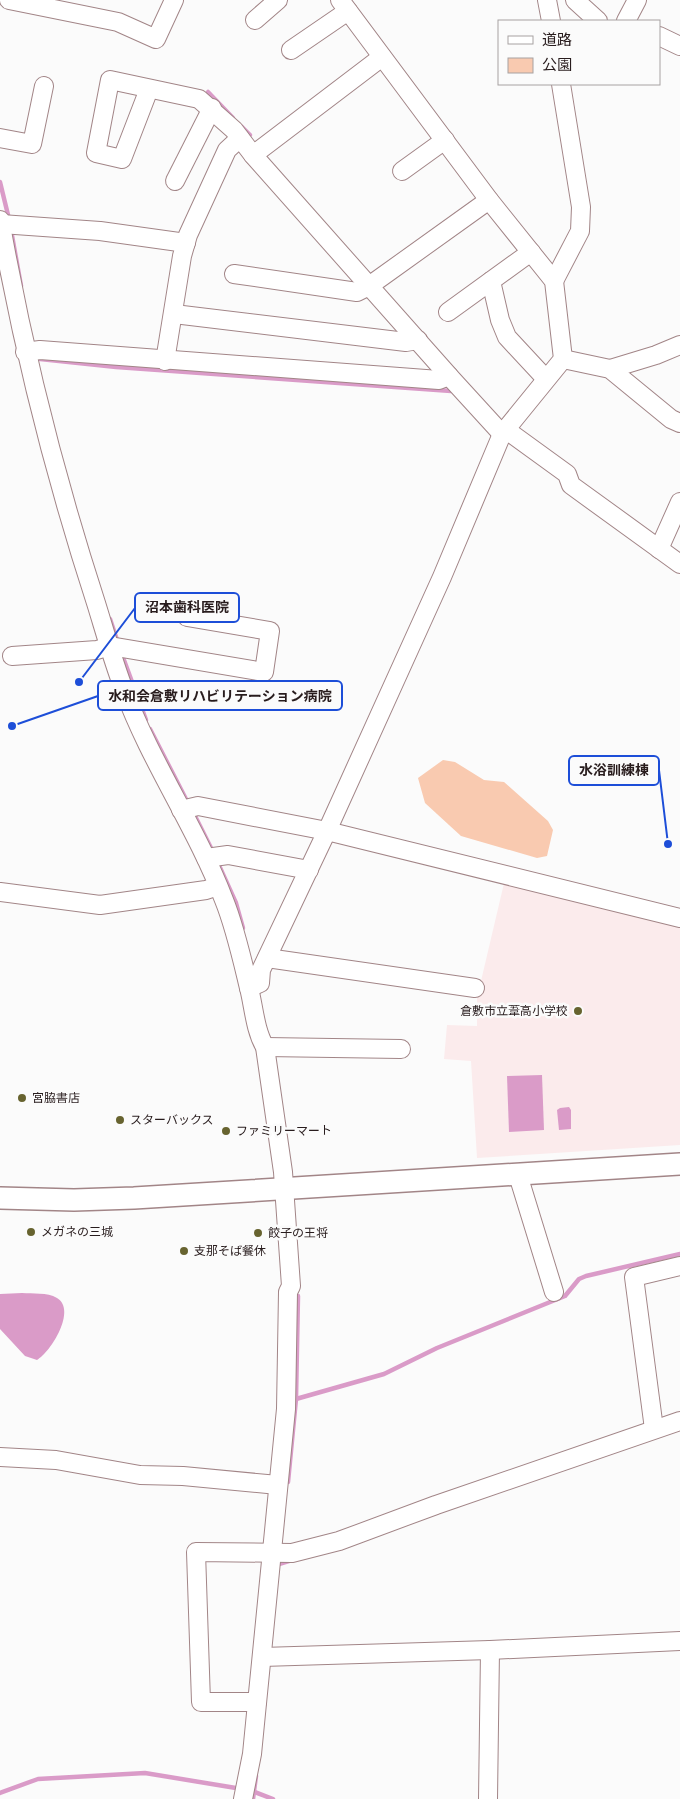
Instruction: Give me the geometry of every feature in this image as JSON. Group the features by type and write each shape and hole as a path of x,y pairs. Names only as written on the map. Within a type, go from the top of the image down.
{"street":[{"path":"10,0 118,22 156,40 174,0"},
{"path":"255,20 278,0"},
{"path":"547,0 550,20"},
{"path":"575,0 597,20"},
{"path":"627,20 637,0"},
{"path":"253,986 327,831 445,570 456,538 504,431 563,359 554,281 489,200 344,5 291,50"},
{"path":"660,36 680,46"},
{"path":"252,155 382,57"},
{"path":"554,281 580,231 581,207 561,85"},
{"path":"0,138 32,144 44,86"},
{"path":"149,89 199,98 212,108 240,138 252,155 374,282 418,340 449,376 504,431 567,474 571,485 661,544 680,564"},
{"path":"175,181 212,108"},
{"path":"165,361 182,256 195,216 227,150 240,138"},
{"path":"402,171 445,140"},
{"path":"234,274 358,292 489,200"},
{"path":"186,243 100,231 4,228 70,526 115,647 124,690 146,742 188,808 212,857 218,886 225,900 253,986 260,1038 265,1047 284,1188 291,1286 288,1292 286,1409 278,1485 278,1553 267,1657 257,1702 245,1793"},
{"path":"448,312 531,252"},
{"path":"490,281 500,320 507,337 546,379"},
{"path":"174,314 406,342 418,340"},
{"path":"610,369 656,355 680,345"},
{"path":"32,351 439,380 449,376"},
{"path":"563,359 610,369 672,419 680,423"},
{"path":"661,544 680,502"},
{"path":"12,656 115,647 264,672 270,631 187,617"},
{"path":"188,808 327,831 680,918"},
{"path":"212,857 228,855 309,870"},
{"path":"0,892 100,905 206,890 218,886"},
{"path":"267,958 475,988"},
{"path":"265,1047 401,1049"},
{"path":"0,1198 74,1200 134,1198 680,1164"},
{"path":"518,1174 554,1292"},
{"path":"654,1429 634,1277 680,1266"},
{"path":"257,1702 201,1702 196,1552 292,1553 339,1540 680,1421"},
{"path":"0,1457 56,1460 140,1475 183,1476 278,1485"},
{"path":"267,1657 490,1650 680,1641"},
{"path":"488,1799 490,1650"}],"shaded area":[{"name":"倉敷市立葦高小学校","path":"505,879 680,921 680,1145 477,1158 471,1061 444,1059 447,1025 477,1026 477,998"},
{"path":"542,1075 544,1130 509,1132 507,1076"},
{"path":"569,1107 571,1110 571,1129 559,1130 557,1110"},
{"path":"22,1293 53,1296 62,1304 64,1312 63,1321 55,1340 43,1356 37,1360 25,1356 0,1329 0,1294"}],"green space":[{"path":"443,760 455,762 484,780 504,782 548,821 553,830 547,856 537,858 461,836 425,803 418,778"}],"waterway":[{"path":"208,92 233,118"},
{"path":"242,127 250,135"},
{"path":"0,182 9,219"},
{"path":"11,230 21,286"},
{"path":"40,359 116,367 451,391"},
{"path":"110,619 118,643"},
{"path":"121,652 146,720"},
{"path":"150,729 189,805"},
{"path":"193,812 214,854"},
{"path":"217,861 236,903 243,928"},
{"path":"296,1399 384,1374 437,1348 565,1296 579,1279 586,1276 680,1254"},
{"path":"288,1482 296,1399 298,1296"},
{"path":"279,1564 292,1560"},
{"path":"0,1793 38,1779 145,1773 242,1789"},
{"path":"253,1799 256,1776"},
{"path":"252,1791 273,1799"}],"place":[{"name":"沼本歯科医院","path":"79,682"},
{"name":"水和会倉敷リハビリテーション病院","path":"12,726"},
{"name":"水浴訓練棟","path":"668,844"},
{"name":"倉敷市立葦高小学校","path":"578,1011"},
{"name":"宮脇書店","path":"22,1098"},
{"name":"スターバックス","path":"120,1120"},
{"name":"ファミリーマート","path":"226,1131"},
{"name":"メガネの三城","path":"31,1232"},
{"name":"餃子の王将","path":"258,1233"},
{"name":"支那そば餐休","path":"184,1251"}]}
